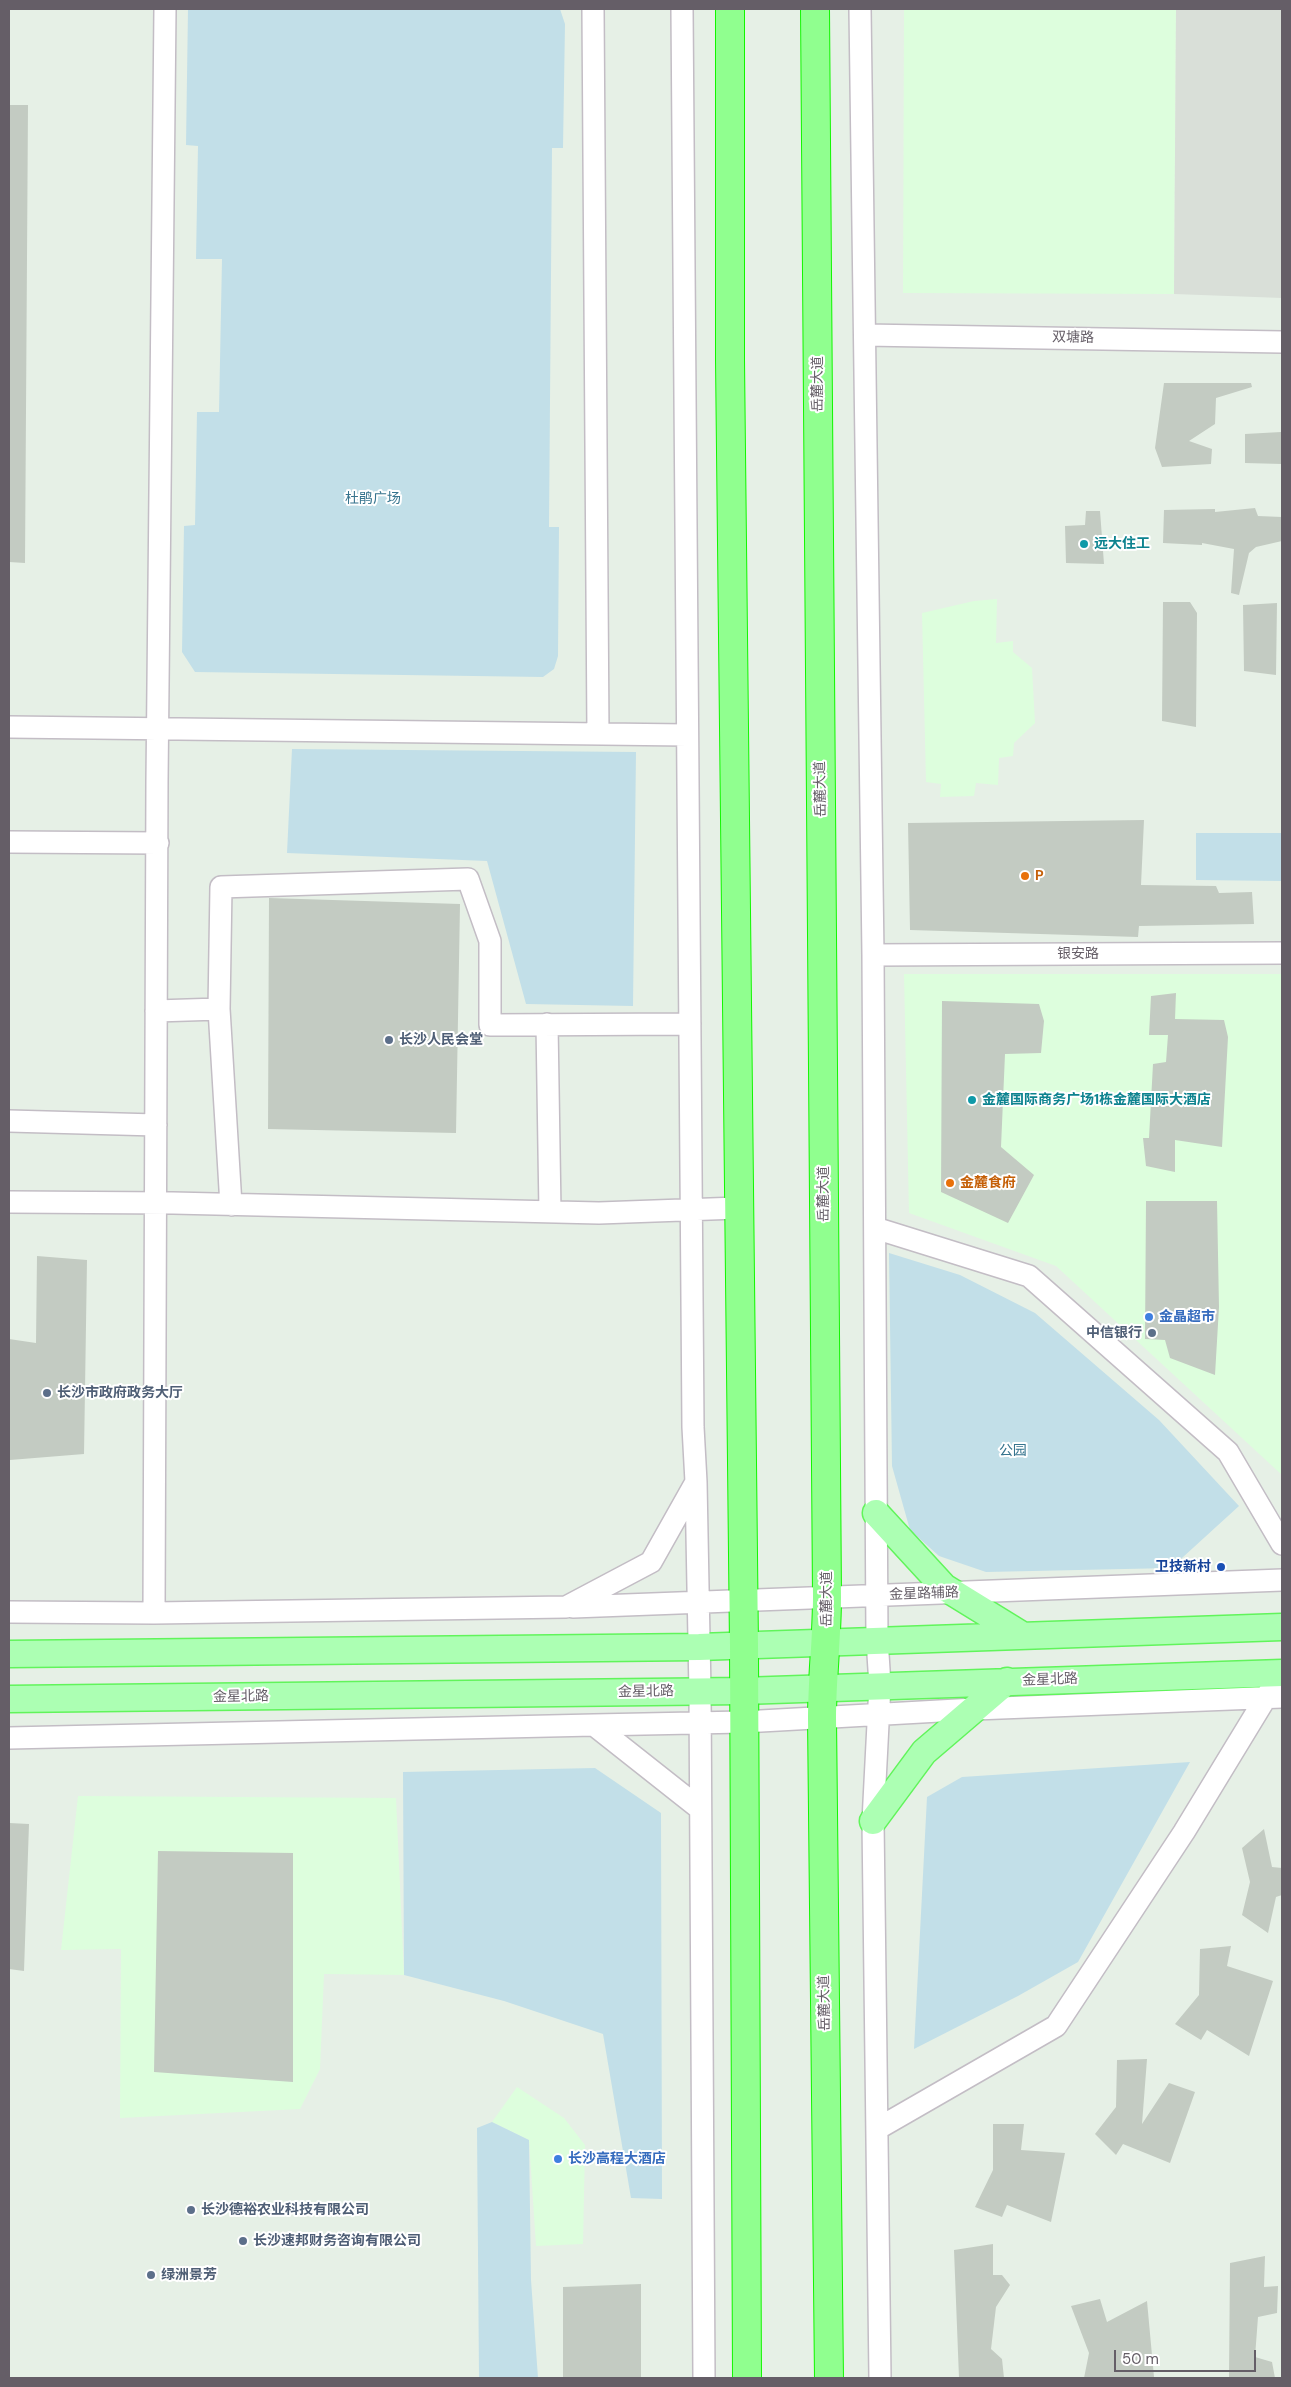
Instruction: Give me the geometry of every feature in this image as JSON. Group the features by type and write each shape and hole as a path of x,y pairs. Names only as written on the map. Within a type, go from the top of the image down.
{"highway":[{"path":"730,9 730,380 744,1645 742,1692 747,2378"},
{"name":"岳麓大道","path":"815,9 827,1597 827,1642 822,1687 822,1718 829,2378"}],"main road":[{"path":"876,1513 944,1587 1022,1635"},
{"path":"9,1654 699,1647 877,1639 1282,1627"},
{"path":"873,1820 924,1752 1007,1681"},
{"name":"金星北路","path":"9,1699 742,1692 822,1687 1007,1681 1282,1681"}],"street":[{"path":"154,1613 156,1012 165,9"},
{"path":"593,9 598,734"},
{"path":"682,9 693,1427 696,1482 700,1692 699,1808 704,2378"},
{"path":"860,9 873,955 876,1595 880,1685 873,1820 880,2378"},
{"name":"双塘路","path":"865,335 1282,342"},
{"path":"9,728 158,728 687,735"},
{"path":"9,842 158,843"},
{"path":"231,1204 219,1009 221,887 468,880 490,941 490,1025 690,1024"},
{"name":"银安路","path":"873,955 1282,953"},
{"path":"156,1012 219,1009"},
{"path":"547,1024 550,1212"},
{"path":"9,1121 156,1125"},
{"path":"9,1202 231,1204 599,1213 738,1208"},
{"path":"875,1228 1029,1276 1228,1452 1282,1544"},
{"path":"566,1607 651,1562 696,1482"},
{"name":"金星路辅路","path":"9,1612 154,1613 566,1607 1282,1580"},
{"path":"9,1738 700,1724 975,1709 1282,1681"},
{"path":"877,2129 1056,2026 1282,1681"},
{"path":"594,1725 699,1808"}],"shaded area":[{"path":"904,9 1176,9 1174,294 903,293"},
{"path":"1176,9 1282,9 1282,298 1174,294"},
{"path":"997,599 996,643 1013,641 1013,652 1032,668 1035,723 1014,743 1013,756 999,758 998,785 976,783 974,796 940,797 941,784 926,782 922,613 974,601"},
{"path":"904,974 1282,974 1282,1475 1056,1266 909,1213"},
{"path":"78,1796 396,1798 404,1975 324,1974 320,2069 300,2109 120,2118 121,1949 61,1950"},
{"path":"517,2087 564,2118 585,2145 583,2244 536,2246 529,2140 492,2122"}],"green space":[{"name":"杜鹃广场","path":"188,9 560,9 565,24 563,148 552,148 549,527 559,527 558,656 554,669 543,677 195,672 182,652 184,526 195,525 197,412 219,412 222,259 196,259 198,146 186,145"},
{"path":"292,749 636,752 633,1006 526,1004 487,861 287,853"},
{"path":"1196,833 1282,833 1281,881 1196,880"},
{"name":"公园","path":"889,1253 960,1275 1035,1313 1159,1420 1239,1506 1171,1568 986,1572 939,1556 910,1530 892,1466"},
{"path":"1190,1762 1078,1962 1018,1996 914,2049 927,1797 962,1777"},
{"path":"595,1768 661,1813 662,2199 631,2198 603,2034 504,2001 404,1975 403,1772"},
{"path":"492,2122 529,2140 531,2280 538,2378 479,2378 477,2128"}],"building":[{"path":"9,105 28,105 25,563 9,562"},
{"path":"1164,383 1251,383 1252,387 1216,398 1215,424 1189,441 1212,449 1211,464 1162,467 1155,448"},
{"path":"1281,432 1282,464 1245,463 1245,434"},
{"path":"1255,508 1258,516 1282,517 1282,541 1256,547 1249,553 1239,595 1231,593 1234,549 1202,543 1202,545 1163,543 1164,510 1215,509 1215,512"},
{"name":"远大住工","path":"1086,511 1100,511 1104,564 1066,563 1065,526 1085,525"},
{"path":"1163,602 1190,602 1197,613 1196,727 1162,721"},
{"path":"1277,603 1276,675 1244,671 1243,605"},
{"name":"P","path":"1144,820 1141,885 1216,886 1219,893 1252,892 1254,924 1139,926 1138,937 910,930 908,823"},
{"path":"269,898 460,904 456,1133 268,1129"},
{"path":"1176,993 1175,1019 1224,1020 1228,1037 1222,1147 1175,1140 1175,1172 1146,1166 1143,1138 1149,1138 1153,1064 1166,1062 1168,1035 1149,1035 1151,996"},
{"name":"金麓国际商务广场1栋金麓国际大酒店","path":"942,1001 1039,1004 1044,1021 1041,1053 1005,1054 1001,1147 1034,1175 1008,1223 941,1192"},
{"path":"1146,1201 1217,1201 1219,1307 1215,1375 1170,1358 1165,1340 1145,1339"},
{"name":"长沙市政府政务大厅","path":"37,1256 87,1260 84,1454 10,1460 9,1339 36,1343"},
{"path":"9,1823 29,1824 24,1971 9,1969"},
{"path":"1264,1829 1272,1867 1282,1868 1282,1895 1276,1897 1268,1933 1242,1915 1250,1882 1242,1848"},
{"path":"158,1851 293,1853 293,2082 154,2072"},
{"path":"1231,1946 1227,1966 1273,1981 1249,2056 1207,2030 1201,2040 1175,2024 1199,1995 1200,1949"},
{"path":"1147,2059 1142,2124 1169,2083 1195,2092 1170,2163 1123,2144 1116,2155 1095,2134 1116,2107 1117,2060"},
{"path":"993,2124 1024,2124 1021,2150 1065,2153 1051,2222 1007,2205 1002,2217 975,2207 993,2170"},
{"path":"993,2244 993,2275 1002,2275 1010,2285 996,2307 991,2349 1002,2359 1004,2378 959,2378 954,2250"},
{"path":"1265,2256 1264,2287 1278,2286 1277,2313 1258,2317 1255,2357 1272,2362 1275,2378 1229,2378 1230,2263"},
{"path":"641,2284 641,2378 563,2378 563,2287"},
{"path":"1100,2299 1107,2322 1147,2301 1154,2377 1084,2378 1089,2353 1071,2306"}],"place":[{"name":"远大住工","path":"1084,544"},
{"name":"P","path":"1025,876"},
{"name":"长沙人民会堂","path":"389,1040"},
{"name":"金麓国际商务广场1栋金麓国际大酒店","path":"972,1100"},
{"name":"金麓食府","path":"950,1183"},
{"name":"金晶超市","path":"1149,1317"},
{"name":"中信银行","path":"1152,1333"},
{"name":"长沙市政府政务大厅","path":"47,1393"},
{"name":"卫技新村","path":"1221,1567"},
{"name":"长沙高程大酒店","path":"558,2159"},
{"name":"长沙德裕农业科技有限公司","path":"191,2210"},
{"name":"长沙速邦财务咨询有限公司","path":"243,2241"},
{"name":"绿洲景芳","path":"151,2275"}]}
